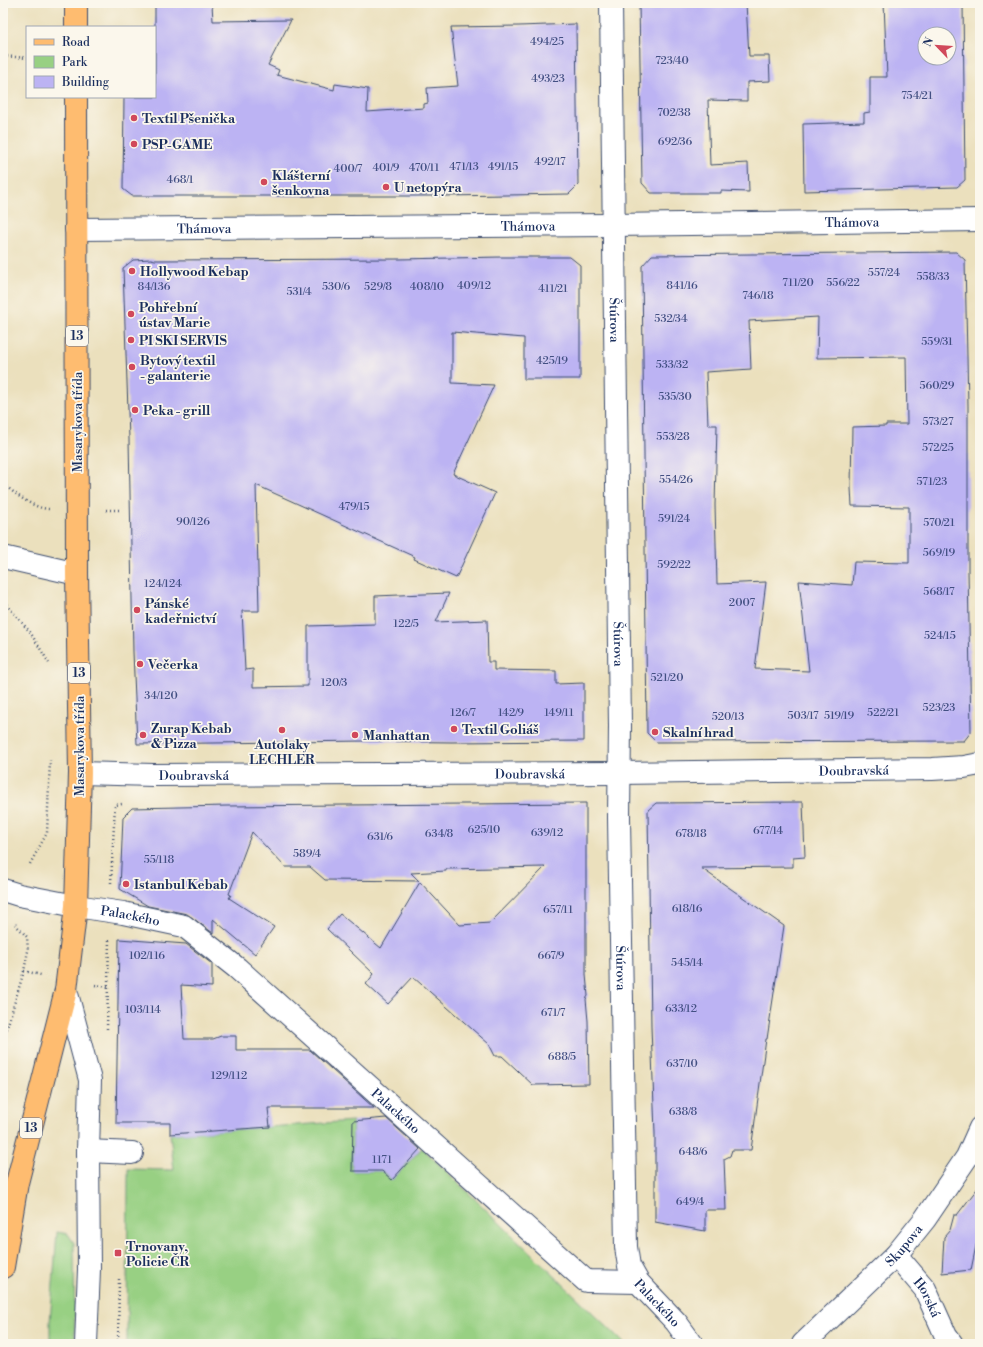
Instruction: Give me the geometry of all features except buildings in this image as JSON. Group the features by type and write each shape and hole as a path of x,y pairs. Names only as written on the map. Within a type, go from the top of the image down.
{"main road":[{"path":"76,3 76,26"},
{"name":"Masarykova třída","path":"3,1267 17,1183 66,990 76,906 80,772 77,574 76,98"}],"street":[{"name":"Štúrova","path":"611,3 619,773 626,1247 629,1266 638,1282"},
{"name":"Thámova","path":"76,229 614,225 980,220"},
{"path":"3,557 77,574"},
{"name":"Doubravská","path":"80,772 140,775 619,773 932,769 964,767 980,764"},
{"name":"Palackého","path":"3,890 19,895 184,926 236,968 586,1281 638,1282 676,1322 692,1344"},
{"path":"66,990 90,1080 88,1151 89,1269 86,1344"},
{"name":"Skupova","path":"804,1344 896,1255 925,1219 967,1157 980,1128"},
{"path":"88,1151 132,1153"},
{"name":"Horská","path":"896,1255 925,1289 946,1336 952,1344"}],"path":[{"path":"3,56 26,58"},
{"path":"3,484 17,495 41,509 77,511"},
{"path":"3,602 30,632 49,662 50,670"},
{"path":"30,864 47,833 50,754"},
{"path":"106,1035 114,805 141,800 140,775"},
{"path":"3,1041 24,971"},
{"path":"118,1344 119,1275"}],"green space":[{"path":"353,1121 352,1171 382,1171 392,1180 422,1148 625,1344 127,1344 128,1169 174,1170 170,1134"},
{"path":"57,1232 68,1234 74,1243 75,1344 50,1344 50,1322"}],"place":[{"name":"Textil Pšenička","path":"134,118"},
{"name":"PSP-GAME","path":"134,144"},
{"name":"Klášterní šenkovna","path":"264,182"},
{"name":"U netopýra","path":"386,187"},
{"name":"Hollywood Kebap","path":"132,271"},
{"name":"Pohřební ústav Marie","path":"131,314"},
{"name":"PI SKI SERVIS","path":"131,340"},
{"name":"Bytový textil - galanterie","path":"132,367"},
{"name":"Peka - grill","path":"135,410"},
{"name":"Pánské kadeřnictví","path":"137,610"},
{"name":"Večerka","path":"140,664"},
{"name":"Textil Goliáš","path":"454,729"},
{"name":"Autolaky LECHLER","path":"282,730"},
{"name":"Skalní hrad","path":"655,732"},
{"name":"Zurap Kebab & Pizza","path":"143,735"},
{"name":"Manhattan","path":"355,735"},
{"name":"Istanbul Kebab","path":"126,884"},
{"name":"Trnovany, Policie ČR","path":"118,1253"}]}
